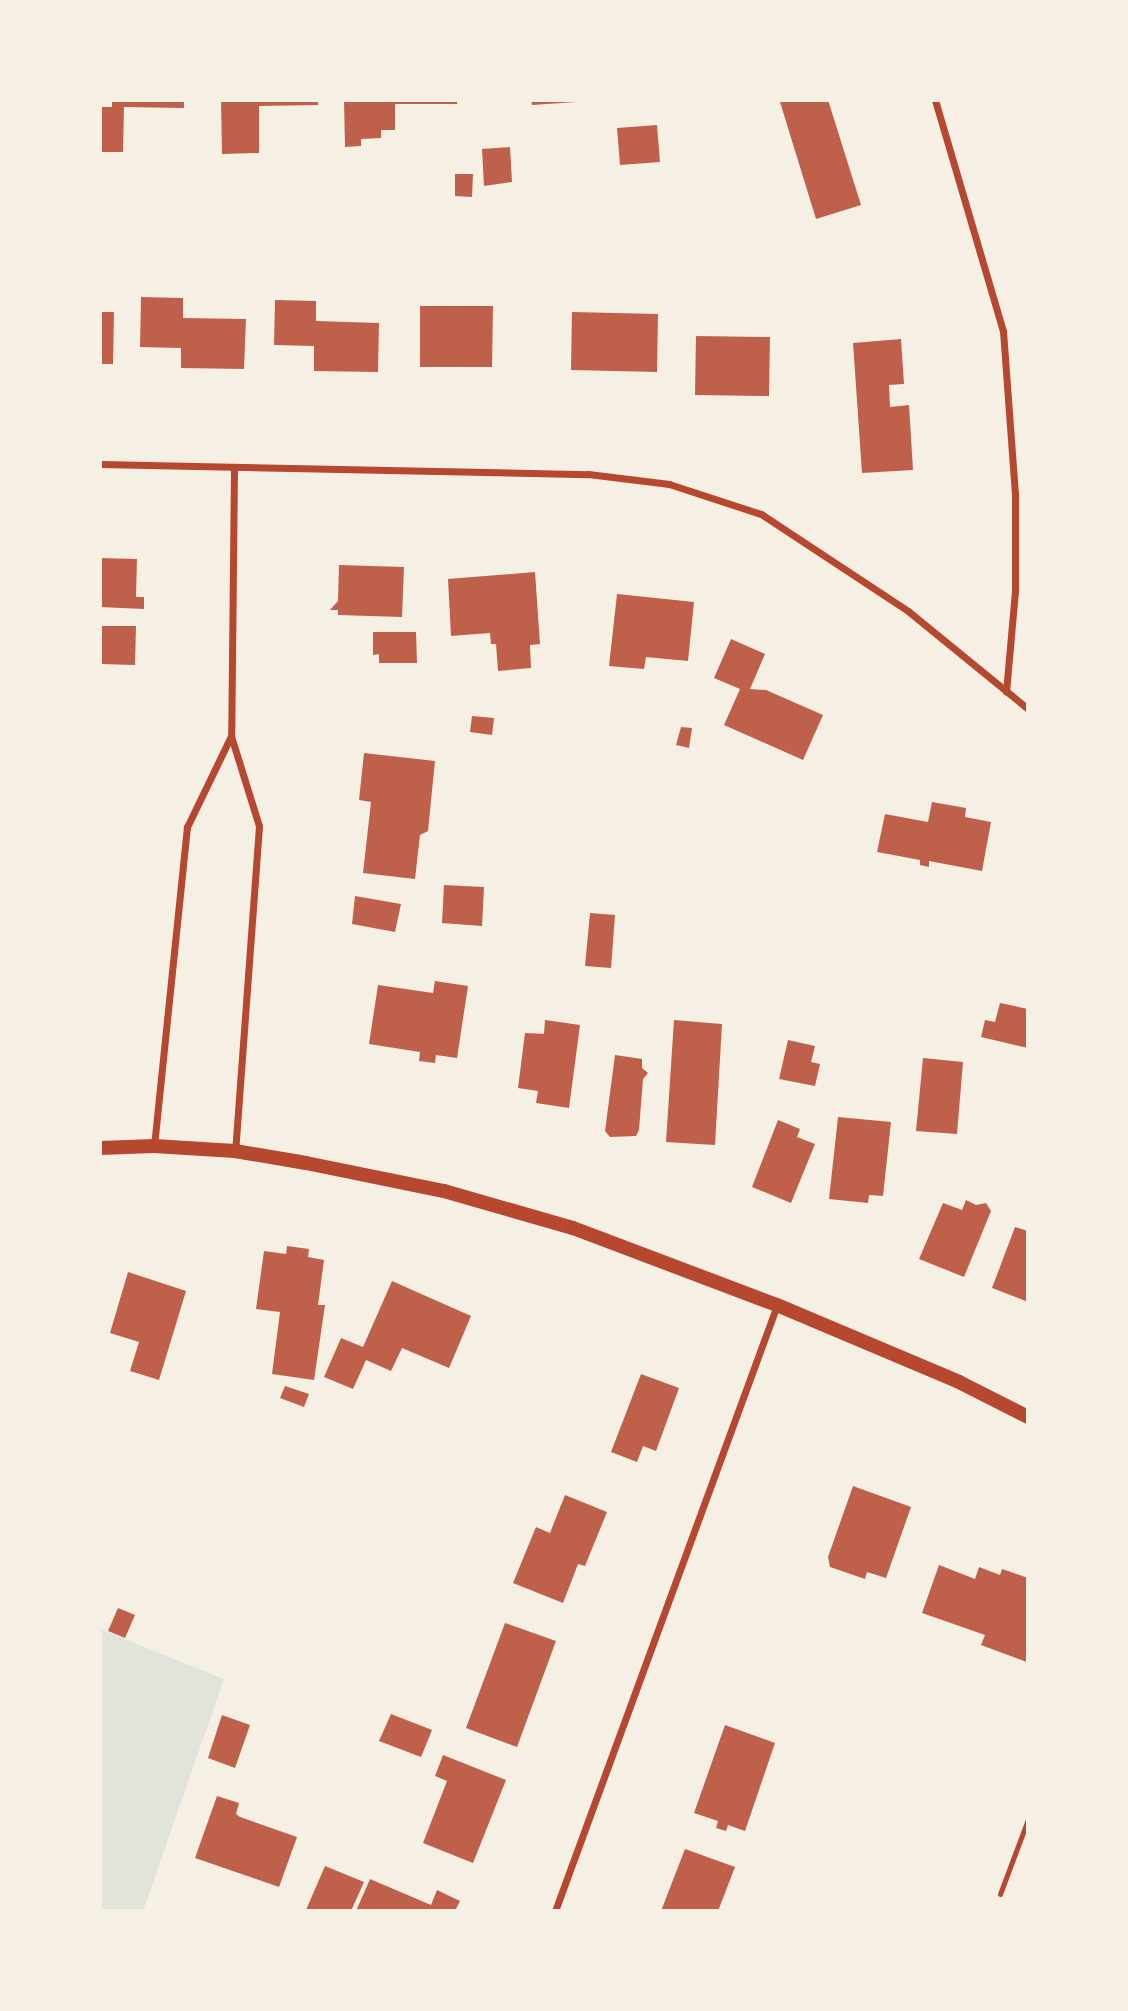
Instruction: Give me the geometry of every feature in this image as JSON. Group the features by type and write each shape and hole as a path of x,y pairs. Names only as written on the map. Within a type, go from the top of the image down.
{"main road":[{"path":"100,1148 154,1146 235,1151 457,1194 573,1228 778,1306 959,1382 1028,1417"}],"street":[{"path":"934,100 1003,331 1015,493 1015,591 1006,692"},
{"path":"100,464 234,469 587,474 669,485 761,514 908,611 1028,709"},
{"path":"234,469 232,736 259,826 235,1151"},
{"path":"154,1146 158,1085 187,827 232,736"},
{"path":"555,1911 778,1306"}],"lane":[{"path":"1000,1894 1028,1819"}],"shaded area":[{"path":"100,1629 224,1679 143,1911 100,1911"}],"building":[{"path":"112,100 184,100 184,108 124,107 123,152 100,152 100,107 112,107"},
{"path":"221,100 318,100 318,105 259,106 259,153 222,154"},
{"path":"344,100 457,100 457,104 395,104 395,130 381,130 381,138 361,139 361,146 345,147"},
{"path":"531,100 576,100 577,102 532,105"},
{"path":"828,100 861,205 816,219 780,102"},
{"path":"657,125 660,162 620,165 617,128"},
{"path":"510,147 512,182 484,186 482,149"},
{"path":"455,174 473,174 472,197 455,196"},
{"path":"141,297 183,298 183,318 246,319 244,369 181,368 181,348 140,347"},
{"path":"275,300 316,301 316,321 379,323 378,372 314,371 314,346 274,345"},
{"path":"420,306 493,306 492,367 420,367"},
{"path":"100,312 114,312 113,364 100,364"},
{"path":"572,312 658,314 657,372 571,370"},
{"path":"696,336 770,337 769,396 695,395"},
{"path":"901,339 904,384 889,385 890,407 909,405 913,470 862,473 853,343"},
{"path":"100,558 137,559 136,597 144,597 144,609 100,607"},
{"path":"339,565 404,567 402,617 338,615 338,610 330,610 338,601"},
{"path":"535,572 540,644 530,645 531,668 498,671 496,644 491,644 490,633 451,636 448,579"},
{"path":"617,594 694,602 688,661 646,657 644,669 609,666"},
{"path":"100,626 136,626 135,665 100,664"},
{"path":"373,632 416,632 417,663 379,663 379,654 373,655"},
{"path":"731,639 765,654 750,689 766,690 823,715 803,760 724,725 740,689 714,678"},
{"path":"472,716 494,718 492,735 470,732"},
{"path":"681,727 692,728 689,748 676,745"},
{"path":"364,753 435,761 428,831 420,835 415,879 363,873 371,802 359,800"},
{"path":"932,802 966,808 965,817 991,822 982,871 929,861 929,867 920,865 920,860 877,852 885,814 928,822"},
{"path":"444,885 484,887 482,926 442,923"},
{"path":"355,896 401,904 395,932 352,924"},
{"path":"590,913 615,915 611,968 585,966"},
{"path":"435,981 468,986 457,1058 436,1055 435,1063 419,1061 420,1052 369,1044 378,985 433,993"},
{"path":"1000,1003 1028,1009 1028,1048 981,1037 985,1020 995,1022"},
{"path":"545,1020 580,1025 569,1108 536,1103 538,1091 518,1088 525,1033 544,1034"},
{"path":"674,1020 722,1024 715,1145 666,1142"},
{"path":"788,1040 815,1046 811,1062 820,1064 815,1086 779,1079"},
{"path":"615,1055 642,1059 642,1068 648,1073 643,1079 639,1130 636,1136 610,1137 605,1131"},
{"path":"923,1058 963,1062 957,1134 916,1131"},
{"path":"838,1117 891,1122 883,1196 869,1195 868,1203 829,1199"},
{"path":"778,1120 800,1129 797,1137 815,1144 791,1203 752,1187"},
{"path":"966,1200 976,1205 986,1203 991,1211 964,1277 919,1259 943,1203 962,1210"},
{"path":"1015,1227 1028,1231 1028,1302 992,1288"},
{"path":"287,1246 309,1249 308,1257 324,1260 318,1305 325,1305 314,1380 272,1374 280,1312 256,1309 264,1251 286,1254"},
{"path":"128,1272 186,1291 159,1380 130,1371 139,1342 110,1333"},
{"path":"392,1281 471,1316 449,1368 402,1348 391,1371 366,1360 353,1389 324,1377 341,1338 363,1347"},
{"path":"641,1374 679,1388 656,1451 643,1446 637,1462 611,1452"},
{"path":"285,1386 309,1394 304,1407 280,1398"},
{"path":"853,1486 911,1507 886,1578 867,1572 865,1579 830,1567 828,1557"},
{"path":"565,1495 607,1512 585,1566 578,1564 563,1603 513,1583 536,1527 550,1533"},
{"path":"939,1565 975,1579 979,1567 1000,1575 1002,1569 1028,1578 1027,1662 981,1645 985,1635 922,1613"},
{"path":"118,1608 135,1615 125,1638 108,1631"},
{"path":"505,1623 556,1641 517,1747 466,1728"},
{"path":"391,1714 432,1730 421,1757 379,1741"},
{"path":"222,1715 250,1725 235,1768 208,1758"},
{"path":"725,1725 775,1743 745,1831 728,1825 726,1831 716,1828 718,1821 694,1813"},
{"path":"443,1755 506,1780 473,1863 423,1843 447,1781 435,1776"},
{"path":"217,1796 239,1803 236,1814 240,1817 297,1837 279,1887 195,1858"},
{"path":"685,1849 735,1867 718,1911 661,1911"},
{"path":"325,1866 364,1882 351,1911 306,1910"},
{"path":"370,1879 431,1905 437,1890 460,1901 455,1911 356,1911"}]}
